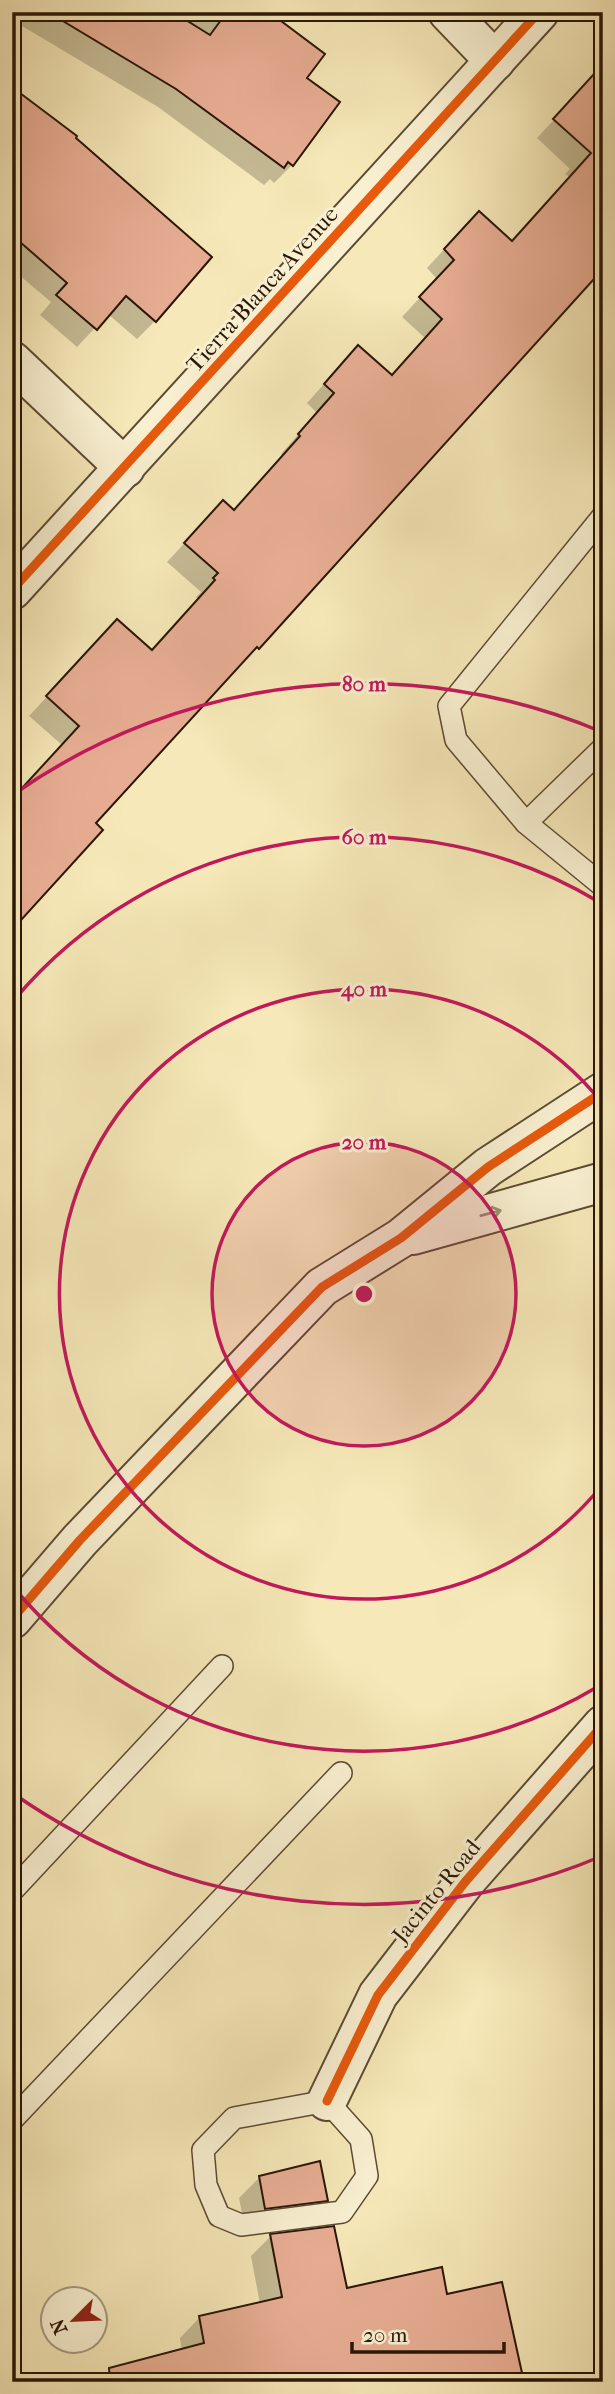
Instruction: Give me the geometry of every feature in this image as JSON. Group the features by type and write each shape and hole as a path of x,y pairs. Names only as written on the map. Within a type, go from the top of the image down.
{"street":[{"path":"448,12 495,61"},
{"name":"Tierra Blanca Avenue","path":"12,590 539,12"},
{"path":"12,361 125,468"},
{"path":"12,1619 80,1540 322,1287 401,1238 488,1167 603,1092"},
{"path":"401,1238 603,1182"},
{"name":"Jacinto Road","path":"327,2101 378,1995 465,1882 603,1725"}],"lane":[{"path":"602,888 526,823 456,740 449,706 603,516"},
{"path":"526,823 603,748"},
{"path":"12,1891 222,1666"},
{"path":"12,2120 341,1773"},
{"path":"327,2101 361,2139 368,2176 342,2212 241,2225 219,2216 206,2185 203,2150 234,2118 327,2101"}],"building":[{"path":"48,12 173,12 210,35 227,12 269,12 325,54 307,78 340,102 293,166 288,162 284,168 176,89"},
{"path":"603,64 603,269 259,649 257,647 96,823 103,830 12,930 12,799 79,726 46,696 117,619 152,650 215,580 213,578 218,573 184,543 223,500 234,510 300,436 298,434 334,393 324,384 358,345 392,375 442,319 419,297 454,260 444,249 479,211 512,241 591,153 553,119"},
{"path":"12,87 77,136 76,138 212,257 156,322 126,296 97,330 56,295 67,283 12,235"},
{"path":"320,2161 328,2201 265,2209 259,2176"},
{"path":"334,2226 347,2288 442,2267 447,2294 502,2282 524,2382 110,2382 109,2368 204,2343 199,2316 282,2297 270,2234"}],"cycle path":[{"path":"12,590 539,12"},
{"path":"12,1619 80,1540 322,1287 401,1238 488,1167 603,1092"},
{"path":"327,2101 378,1995 465,1882 603,1725"}]}
